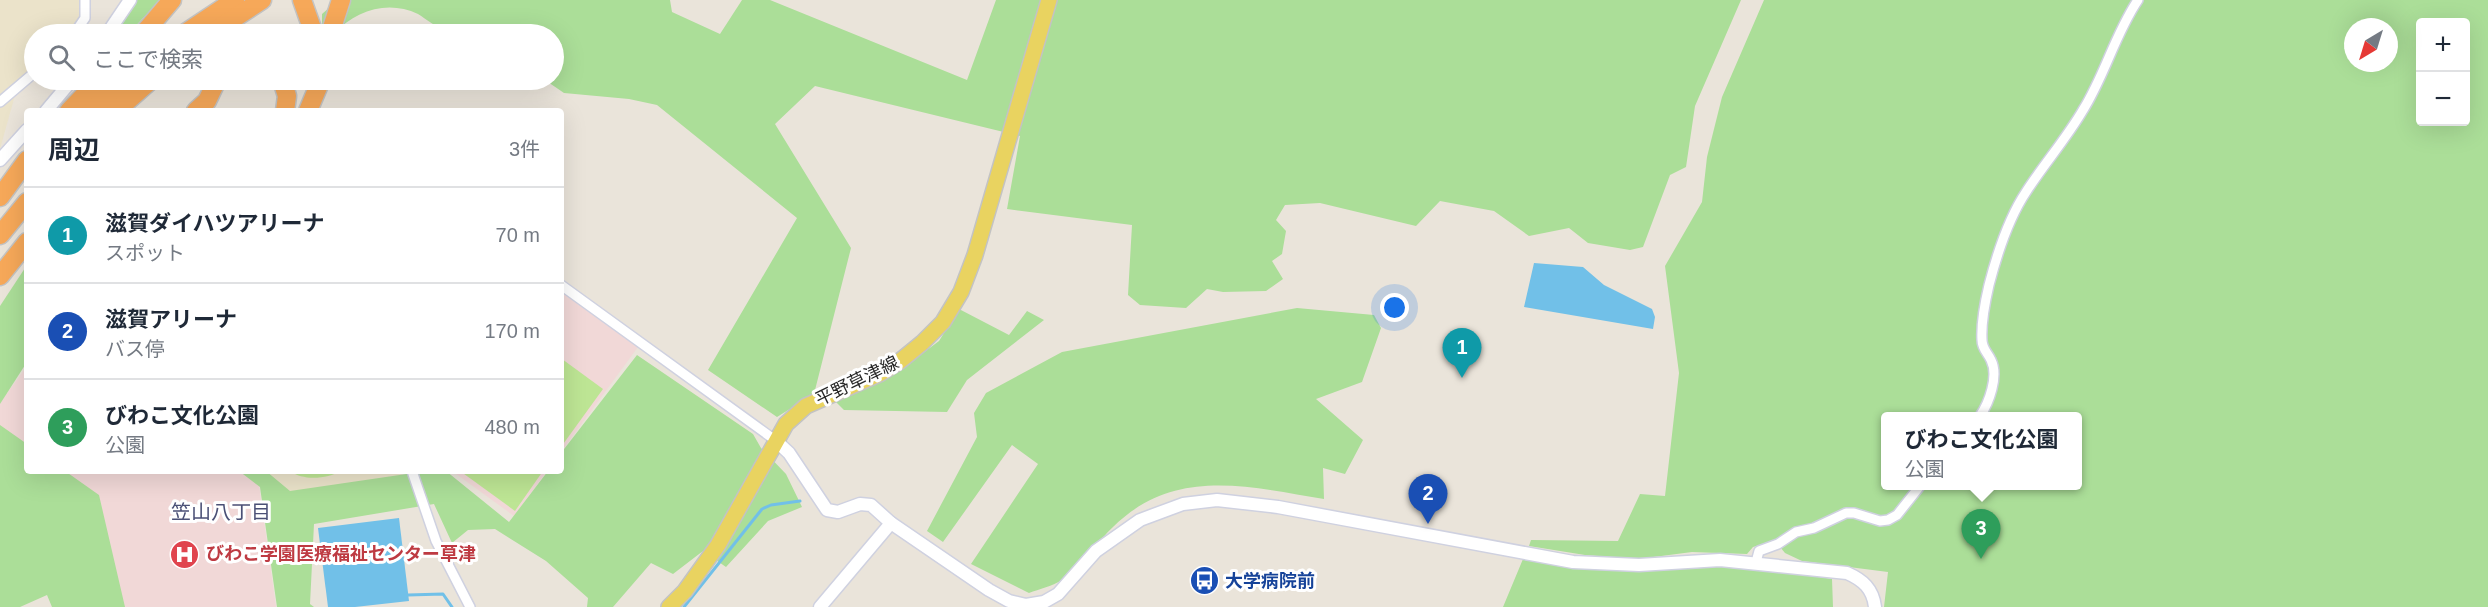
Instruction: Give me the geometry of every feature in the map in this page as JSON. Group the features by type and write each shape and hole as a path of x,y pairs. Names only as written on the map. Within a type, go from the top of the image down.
{"highway":[{"path":"152,24 172,0"},
{"path":"199,24 234,0"},
{"path":"225,24 262,0"},
{"path":"302,0 311,24"},
{"path":"333,24 340,0"},
{"path":"72,108 89,90"},
{"path":"95,108 115,90"},
{"path":"119,108 140,90"},
{"path":"119,108 145,90"},
{"path":"199,108 207,101 212,90"},
{"path":"285,90 285,108"},
{"path":"310,108 314,90"},
{"path":"310,108 317,90"},
{"path":"0,197 24,164"},
{"path":"0,213 24,183"},
{"path":"0,235 24,206"},
{"path":"0,260 24,232"},
{"path":"0,276 24,246"}],"main road":[{"name":"平野草津線","path":"669,607 686,591 718,546 786,424 806,406 879,374 900,361 943,322 961,292 975,255 1049,0"}],"street":[{"path":"81,24 85,18 85,0"},
{"path":"114,24 130,0"},
{"path":"1982,412 1991,389 1993,374 1992,362 1984,349 1982,340 1983,322 1989,286 2001,246 2025,192 2084,109 2124,22 2138,0"},
{"path":"0,102 24,82"},
{"path":"49,108 64,90"},
{"path":"0,160 24,133"},
{"path":"564,287 776,440 789,453 826,510 838,512 860,504 871,505 891,523 989,590 1009,601 1026,605 1044,602 1058,594 1096,551 1140,520 1184,504 1217,500 1267,506 1573,562 1639,565 1720,560 1847,573 1860,578 1868,587 1874,598 1875,607"},
{"path":"413,474 436,541 470,607"},
{"path":"1756,562 1759,550 1778,544 1796,532 1814,528 1846,513 1854,513 1880,521 1888,520 1897,515 1917,490"},
{"path":"820,607 891,523"}],"shaded area":[{"path":"0,0 81,0 81,18 76,24 24,24 24,76 19,81 0,149"},
{"path":"564,294 638,347 564,448"},
{"path":"24,370 24,454 0,436 0,403"},
{"name":"びわこ学園医療福祉センター草津","path":"48,474 252,474 258,478 276,607 115,607"},
{"path":"253,474 402,474 407,485 289,496"},
{"path":"456,474 545,474 514,516"}],"green space":[{"path":"135,0 160,0 137,24 120,24"},
{"path":"338,0 670,0 672,12 720,34 742,0 770,0 967,80 996,0 1741,0 1695,106 1686,167 1670,175 1643,247 1630,250 1588,243 1569,228 1529,236 1494,211 1440,201 1416,226 1320,203 1285,205 1276,220 1286,231 1282,254 1272,261 1283,279 1266,291 1223,292 1207,289 1186,308 1140,305 1128,295 1132,225 1007,209 1020,136 815,86 775,124 851,248 814,394 777,417 708,370 797,218 657,105 629,99 564,93 560,90 564,90 564,24 433,24 407,10 384,8 362,13 346,24 322,24 322,14"},
{"path":"1764,0 2488,0 2488,607 1884,607 1888,572 1802,561 1785,553 1775,541 1753,547 1747,554 1692,552 1638,559 1585,555 1529,546 1531,540 1618,541 1640,494 1665,496 1679,373 1665,266 1702,202 1707,157 1722,97"},
{"path":"24,270 24,367 0,404 0,306"},
{"path":"1297,308 1374,315 1381,328 1362,382 1316,399 1363,440 1345,474 1323,468 1324,499 1268,490 1214,486 1187,488 1162,495 1137,508 1113,527 1062,580 1029,593 971,564 1038,464 1012,445 943,542 927,531 977,437 974,413 986,393 1062,352"},
{"path":"959,309 1009,335 1027,311 1044,320 967,380 947,412 844,410 835,401 903,368 939,341"},
{"path":"637,355 753,434 761,448 786,474 802,507 768,521 726,567 703,551 673,574 651,563 613,607 587,607 588,598 546,561 495,529 468,530 452,543 434,504 314,524 310,604 314,607 277,607 260,487 243,474 270,474 290,491 406,474 450,474 509,522 546,474 564,474 564,449"},
{"path":"564,360 603,389 564,443"},
{"path":"0,425 24,442 24,474 69,474 99,495 125,607 52,607 47,595 20,607 0,607"},
{"path":"295,474 334,474 315,478"},
{"path":"464,474 541,474 515,511"},
{"path":"1523,559 1572,567 1630,571 1710,564 1762,568 1832,579 1833,607 1503,607"}],"water":[{"path":"1534,263 1583,267 1604,285 1652,309 1655,317 1653,329 1524,307"},
{"path":"399,518 409,601 355,607 328,607 318,528"}],"waterway":[{"path":"684,607 762,509 771,505 800,501"},
{"path":"408,595 443,594 452,607"}],"place":[{"name":"滋賀ダイハツアリーナ","path":"1462,378"},
{"name":"滋賀アリーナ","path":"1428,524"},
{"name":"びわこ学園医療福祉センター草津","path":"185,554"},
{"name":"びわこ文化公園","path":"1981,559"},
{"name":"大学病院前","path":"1204,581"}],"district":[{"name":"笠山八丁目","path":"221,512"}]}
